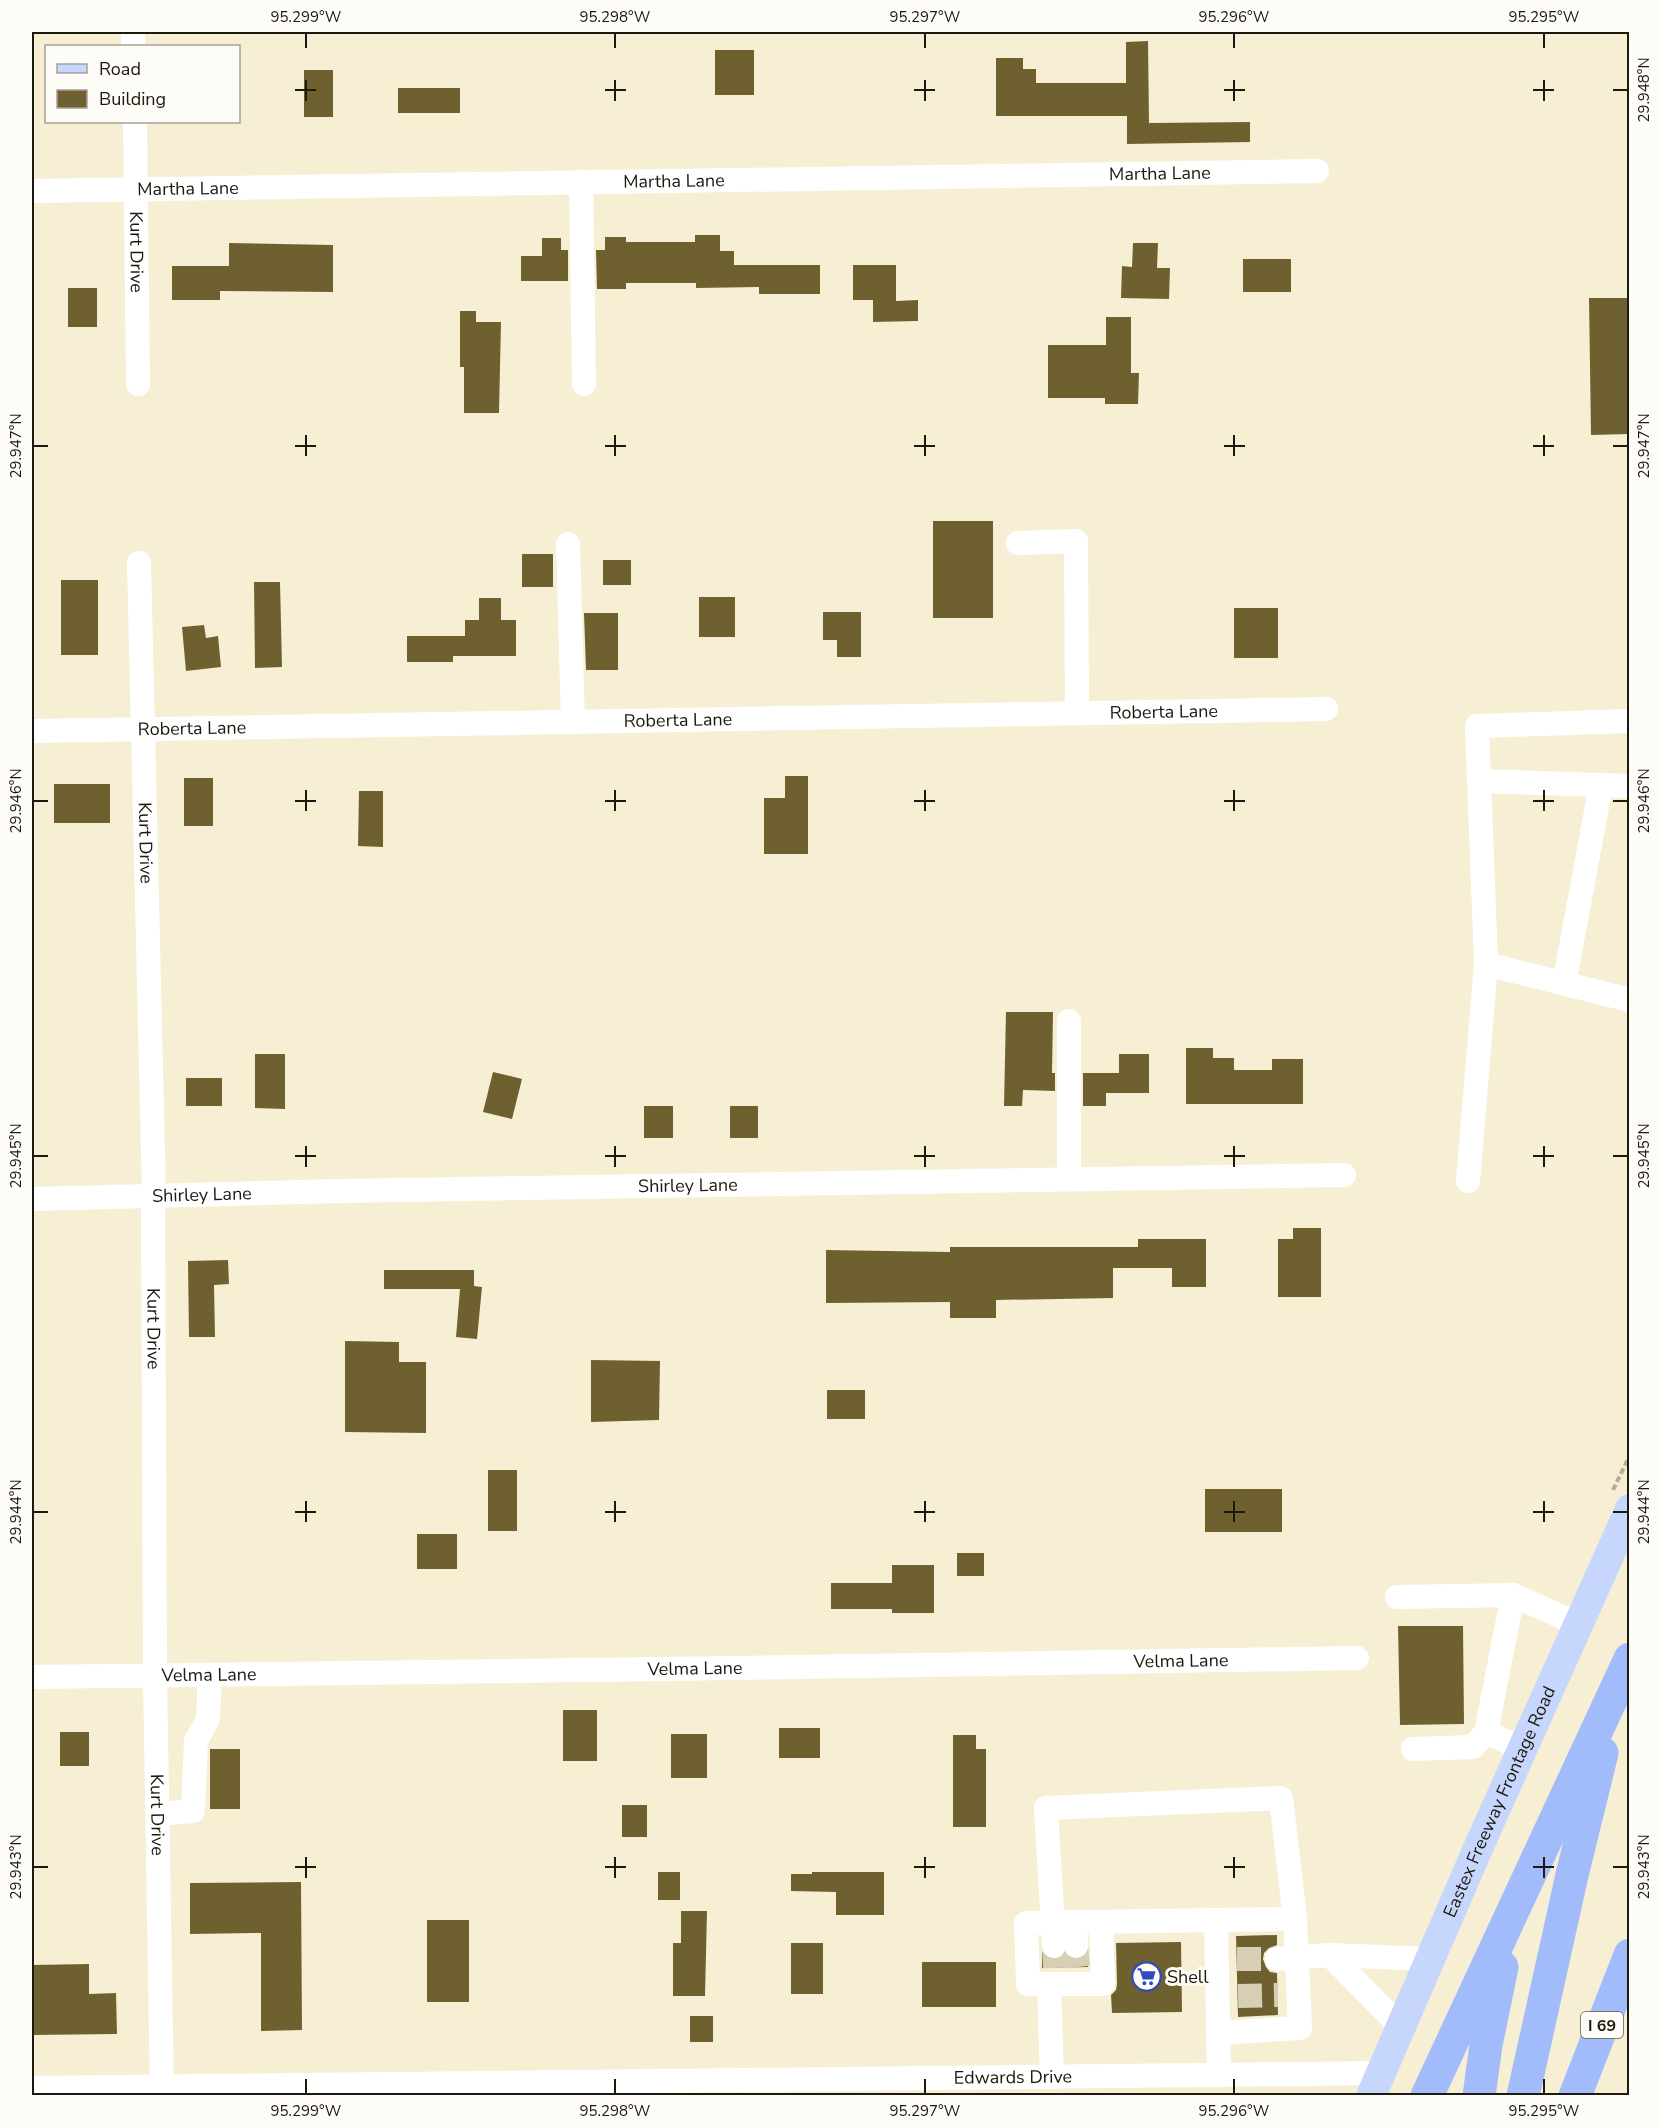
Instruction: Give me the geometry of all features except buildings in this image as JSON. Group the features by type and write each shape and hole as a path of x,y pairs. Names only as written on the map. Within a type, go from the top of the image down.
{"highway":[{"path":"1523,2096 1572,1875 1629,1644"},
{"path":"1427,2096 1629,1659"},
{"path":"1479,2096 1493,2005 1513,1925 1525,1888"},
{"name":"I 69","path":"1575,2096 1629,1955"}],"main road":[{"name":"Eastex Freeway Frontage Road","path":"1376,2084 1629,1509"}],"street":[{"name":"Kurt Drive","path":"135,123 138,384"},
{"name":"Martha Lane","path":"32,191 1317,171"},
{"path":"581,182 584,384"},
{"path":"1018,543 1076,541 1077,713"},
{"path":"568,544 573,722"},
{"name":"Kurt Drive","path":"139,563 154,1196 155,1676 162,2091"},
{"name":"Roberta Lane","path":"32,731 1326,709"},
{"path":"1468,1181 1486,964 1477,726 1629,721"},
{"path":"1479,781 1629,786"},
{"path":"1564,984 1601,785"},
{"path":"1486,964 1629,1000"},
{"path":"1069,1021 1069,1179"},
{"name":"Shirley Lane","path":"32,1199 1344,1175"},
{"path":"1397,1597 1513,1594 1578,1624"},
{"path":"1413,1749 1473,1747 1486,1732 1513,1594"},
{"name":"Velma Lane","path":"32,1677 1357,1658"},
{"path":"158,1814 194,1810 196,1741 208,1719 210,1675"},
{"path":"1486,1732 1522,1749"},
{"path":"1052,2077 1064,1958 1046,1808 1281,1798 1295,1919 1287,1958 1288,1994 1300,2028 1218,2033"},
{"path":"1064,1958 1101,1923 1295,1919"},
{"path":"1216,1920 1227,1960 1228,1997 1218,2033 1219,2075"},
{"path":"1064,1958 1103,1984 1101,1923"},
{"path":"1330,1955 1401,2027"},
{"path":"1287,1958 1330,1955 1430,1959"},
{"name":"Edwards Drive","path":"32,2088 162,2091 1219,2075 1376,2084"}],"tunnel":[{"path":"1054,1946 1055,1968"},
{"path":"1076,1946 1078,1967"},
{"path":"1237,1959 1277,1959"},
{"path":"1238,1996 1278,1995"}],"place":[{"name":"Shell","path":"1146,1977"}]}
